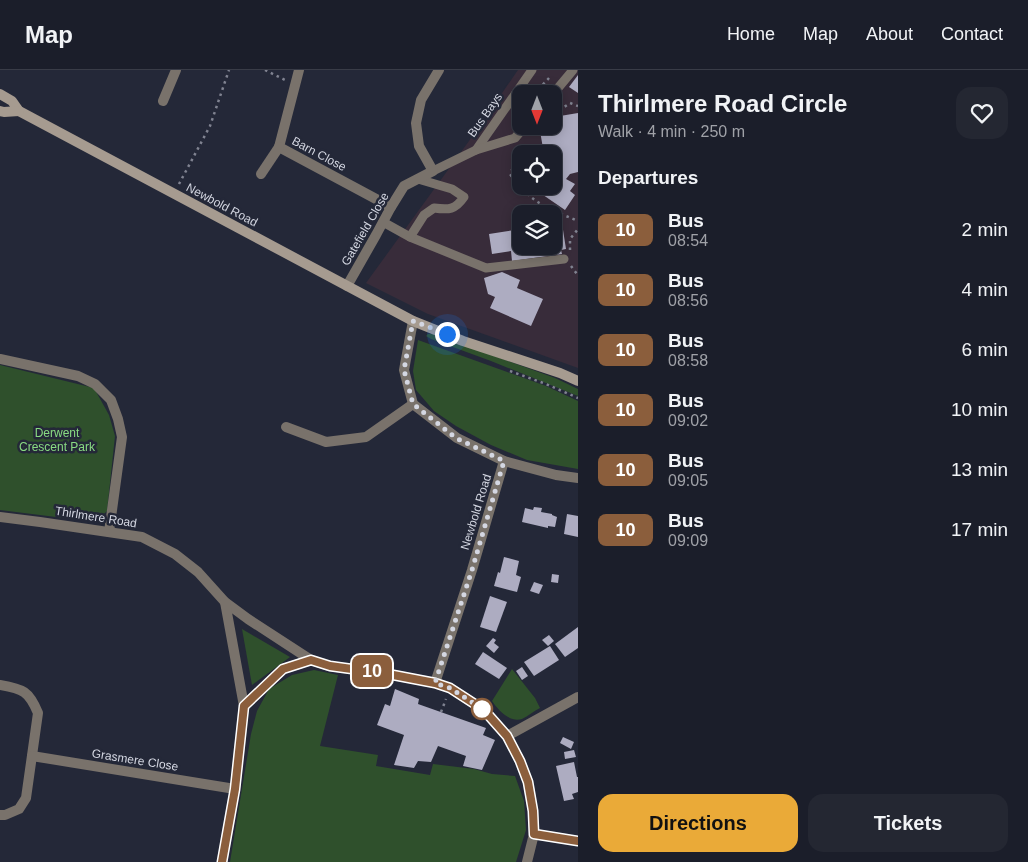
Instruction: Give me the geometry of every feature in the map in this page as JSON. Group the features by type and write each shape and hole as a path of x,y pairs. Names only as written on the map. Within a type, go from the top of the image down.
{"main road":[{"name":"Newbold Road","path":"0,94 12,101 19,111 413,321 578,381"},
{"name":"Newbold Road","path":"0,111 19,111"}],"street":[{"path":"163,101 176,70"},
{"name":"Barn Close","path":"299,70 279,147 391,207"},
{"path":"433,172 419,146 416,123 422,100 439,70"},
{"path":"261,174 279,147"},
{"name":"Gatefield Close","path":"347,286 404,186 433,172"},
{"path":"286,427 326,442 366,437 413,404 404,370 413,321"},
{"path":"0,359 78,376 95,384 111,400 122,437 109,532"},
{"name":"Newbold Road","path":"413,404 456,438 504,461 556,475 578,478"},
{"name":"Newbold Road","path":"435,683 472,570 504,461"},
{"name":"Thirlmere Road","path":"0,517 142,537 175,554 198,572 225,602 311,660 330,666 435,683 450,688 484,710 507,736 528,782 533,811 534,834 527,862"},
{"path":"222,862 235,789 244,706 225,602"},
{"path":"244,706 283,669 311,660"},
{"path":"0,685 25,692 33,702 38,713 26,798 19,809 5,815 0,815"},
{"path":"507,736 578,697"},
{"name":"Grasmere Close","path":"32,756 235,789"},
{"path":"534,834 578,840"}],"lane":[{"name":"Bus Bays","path":"476,150 532,70"},
{"path":"560,85 573,70"},
{"name":"Bus Bays","path":"433,172 476,150 515,138 518,135"},
{"path":"410,237 424,215 434,208 446,210 458,206 464,197 452,189 418,179"},
{"path":"383,222 410,237 486,268 567,261"}],"path":[{"path":"174,194 210,126 229,70"},
{"path":"265,70 295,85"},
{"path":"542,85 549,78"},
{"path":"562,108 570,103 578,106"},
{"path":"525,144 510,174 525,192 543,206 578,221"},
{"path":"567,261 578,273"}],"shaded area":[{"path":"518,70 578,70 578,368 428,314 366,283"}],"green space":[{"path":"433,334 555,378 578,389 578,396 431,339 426,336"},
{"path":"418,340 546,386 578,401 578,469 527,460 491,445 456,426 434,411 416,390 413,371"},
{"name":"Derwent Crescent Park","path":"0,365 94,388 109,415 115,436 107,511 100,518 80,520 0,510"},
{"path":"242,629 290,657 252,685"},
{"path":"512,669 535,698 540,708 518,720 505,715 492,701"},
{"path":"314,670 338,675 320,746 378,755 376,766 430,775 433,764 515,776 524,801 526,830 516,862 230,862 251,734 257,711 269,689 292,675"}],"building":[{"path":"578,75 578,93 569,87"},
{"path":"578,113 578,172 570,174 566,179 575,184 570,191 575,195 565,210 562,208 562,205 558,205 543,195 562,195 562,145 542,145 541,135 562,135 562,116"},
{"path":"562,223 566,249 562,250"},
{"path":"512,230 512,255 555,255 512,261 511,251 492,254 489,234"},
{"path":"502,272 520,280 517,288 543,299 531,326 490,308 495,297 488,294 484,278"},
{"path":"534,507 542,508 541,512 557,517 555,527 548,526 548,528 522,522 525,508 533,510"},
{"path":"567,514 578,516 578,537 564,534"},
{"path":"504,557 519,561 516,575 521,577 517,592 494,586"},
{"path":"552,574 559,575 558,583 551,582"},
{"path":"534,582 543,585 539,594 530,591"},
{"path":"490,596 507,602 496,632 480,627"},
{"path":"578,627 578,648 565,657 555,644"},
{"path":"549,635 554,641 548,646 542,640"},
{"path":"493,638 496,640 494,643 499,647 494,653 486,646"},
{"path":"550,646 559,660 534,676 524,662"},
{"path":"483,652 507,668 499,679 475,664"},
{"path":"522,667 528,676 522,680 516,671"},
{"path":"395,689 419,699 418,704 486,728 483,735 495,740 482,770 463,766 466,756 438,746 431,762 418,761 414,768 394,765 404,735 377,725 385,704 390,706"},
{"path":"563,737 574,742 571,749 560,743"},
{"path":"574,750 576,757 565,759 564,752"},
{"path":"574,762 578,777 578,792 572,794 574,799 564,801 556,766"}],"bus line":[{"name":"10","path":"222,862 235,789 244,706 283,669 311,660 330,666 435,683 450,688 484,710 507,736 520,761 528,782 533,811 534,834 578,841"}],"route":[{"path":"447,334 413,321 404,370 413,404 456,438 504,461 472,570 435,683 450,688 484,710 482,709"}]}
